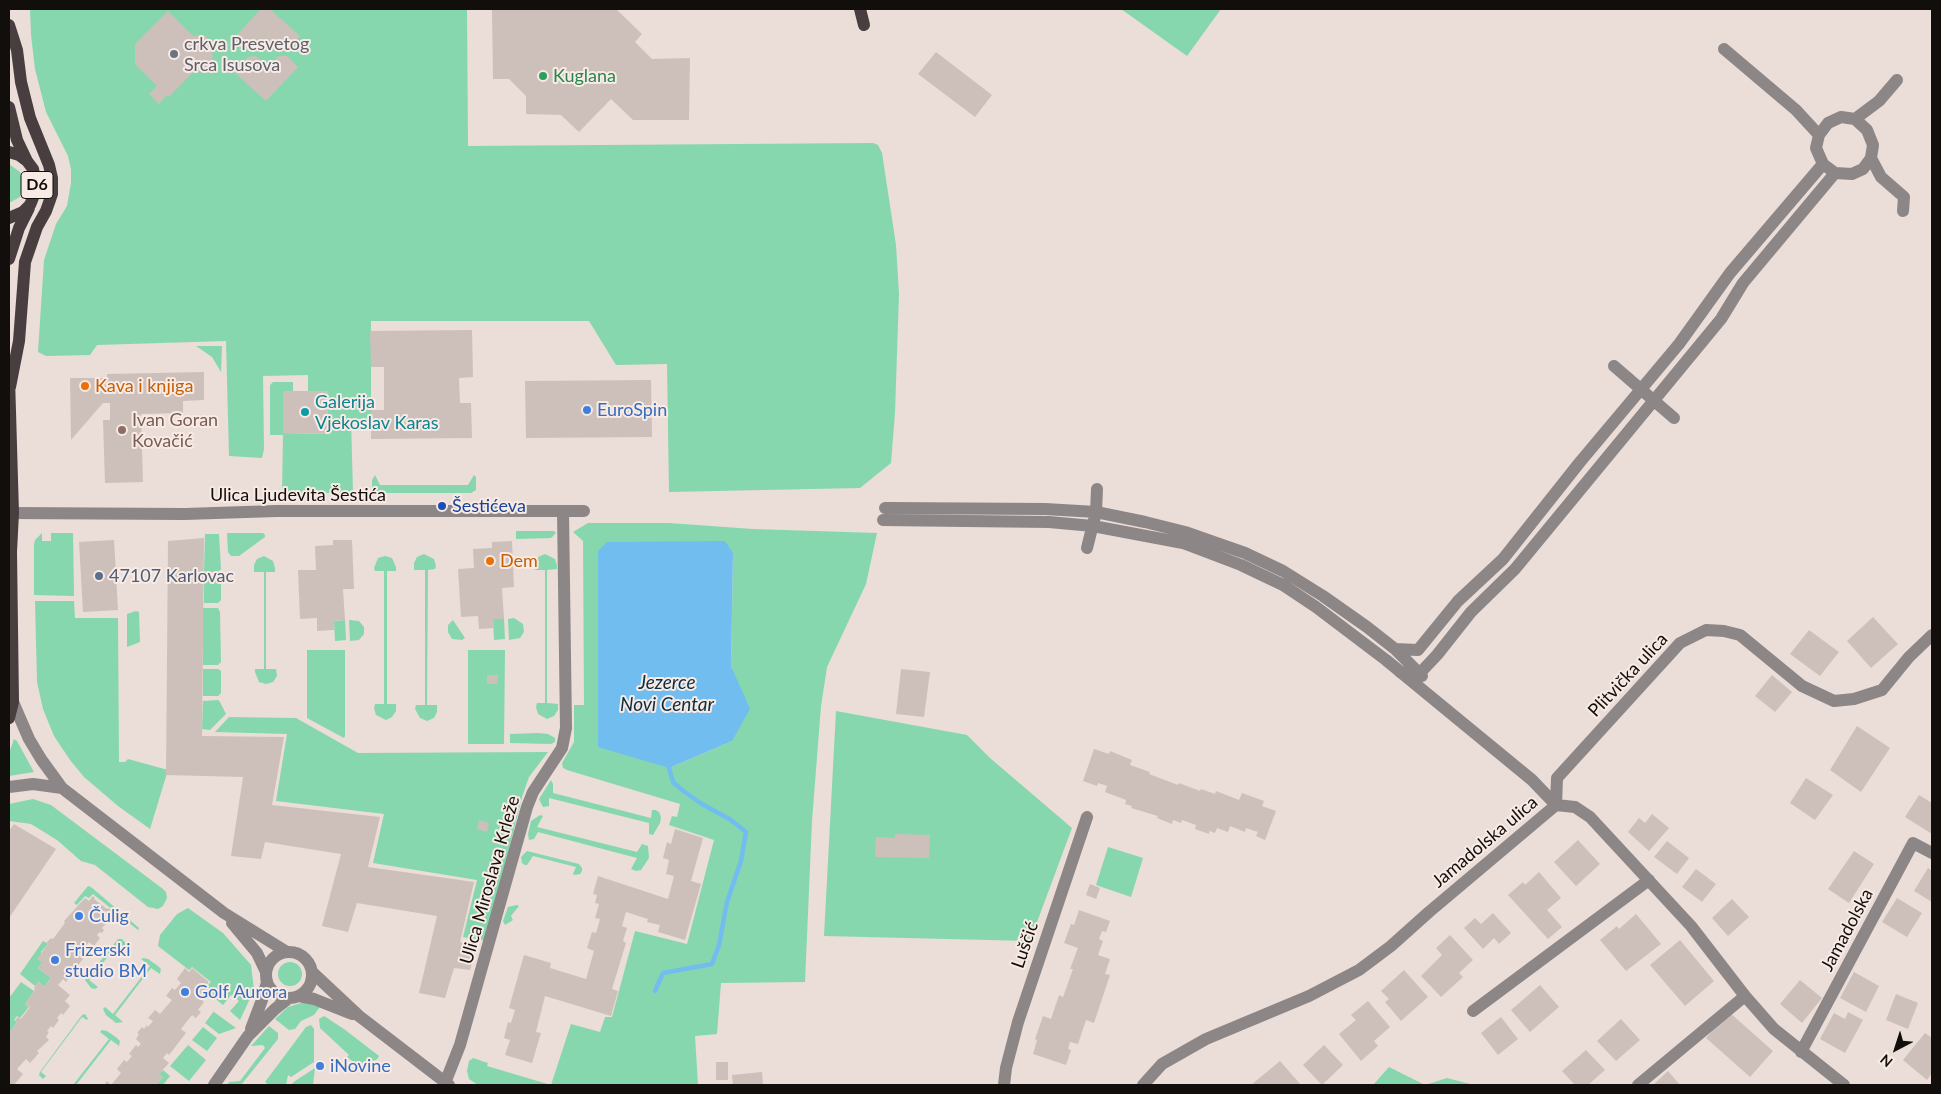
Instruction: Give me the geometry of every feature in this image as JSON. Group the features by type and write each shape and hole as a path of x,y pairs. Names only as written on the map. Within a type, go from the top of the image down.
{"main road":[{"path":"860,9 864,25"},
{"path":"9,25 17,50 21,82 30,118 49,164 52,178 52,194 36,227 25,262 19,341 9,382 13,702 9,718"},
{"name":"D6","path":"9,107 18,140 27,161 33,169 37,188 19,228 9,259"},
{"name":"D6","path":"9,152 19,155 27,161"},
{"name":"D6","path":"9,218 23,212 30,206"}],"street":[{"path":"1724,49 1796,110 1819,135"},
{"path":"1855,119 1880,101 1897,80"},
{"path":"1868,130 1880,101"},
{"path":"1796,110 1828,124"},
{"path":"1841,117 1855,119 1868,130 1873,145 1871,158 1862,169 1852,174 1834,172 1823,164 1816,148 1819,135 1828,124 1841,117"},
{"path":"1871,158 1881,177"},
{"path":"1420,673 1418,650 1458,601 1502,559 1640,388 1679,344 1741,259 1823,164"},
{"path":"1862,169 1881,177 1904,197 1903,211"},
{"path":"1400,672 1420,673 1437,655 1470,612 1515,568 1721,319 1743,283 1834,172"},
{"path":"1614,366 1674,418"},
{"path":"1088,548 1096,512 1097,489"},
{"path":"1439,703 1420,673 1395,649 1324,596 1283,571 1245,553 1185,532 1096,512 1045,509 884,514 1093,526 1183,543 1241,565 1283,585 1316,607 1439,703 1532,780 1556,805"},
{"name":"Ulica Ljudevita Šestića","path":"11,513 185,514 276,511 584,511"},
{"name":"Ulica Miroslava Krleže","path":"312,972 359,1016 447,1084 460,1045 527,807 533,792 562,748 566,728 563,511"},
{"name":"Plitvička ulica","path":"1556,805 1557,778 1680,643 1706,630 1724,631 1740,635 1802,686 1834,701 1854,699 1882,690 1909,657 1932,635"},
{"path":"1395,649 1418,650"},
{"path":"13,702 29,739 62,788 224,913 287,952 301,955 306,960 312,972 309,986 275,1009 248,1036 214,1085"},
{"path":"9,787 34,784 62,788"},
{"name":"Jamadolska ulica","path":"1143,1085 1162,1064 1206,1039 1309,996 1359,970 1391,946 1428,912 1556,805 1575,807 1590,817 1691,926 1745,996 1774,1029 1844,1085"},
{"name":"Luščić","path":"1004,1085 1006,1068 1018,1022 1087,817"},
{"name":"Jamadolska","path":"1801,1052 1913,843 1932,853"},
{"path":"1473,1011 1649,880"},
{"path":"224,913 257,953 266,977 276,994 294,997"},
{"path":"248,1036 262,1000 266,977 273,958 287,952"},
{"path":"1638,1085 1745,996"},
{"name":"Ulica Miroslava Krleže","path":"294,997 320,1001 359,1016"}],"green space":[{"path":"30,9 467,9 468,146 873,143 878,145 882,153 896,245 899,294 895,413 891,463 860,488 669,492 667,364 616,365 589,321 371,321 371,419 351,419 353,493 282,493 283,435 270,435 270,385 273,382 293,382 293,391 283,391 283,433 327,434 328,392 308,391 308,375 263,376 264,449 262,458 229,456 226,341 97,345 90,355 46,356 38,352 44,260 56,224 67,206 71,183 71,169 68,156 46,112 35,69"},
{"path":"1121,9 1221,9 1187,56"},
{"path":"9,164 20,172 24,184 20,197 9,203"},
{"path":"196,346 222,346 221,372 212,357"},
{"path":"375,475 380,485 468,485 474,475 476,477 476,490 471,493 378,493 372,490 372,480"},
{"path":"588,523 669,523 753,529 877,533 866,584 827,667 821,706 812,821 805,982 721,983 717,1034 695,1036 698,1085 551,1085 571,1024 600,1032 605,1017 612,1017 635,931 687,944 714,840 669,825 672,816 677,817 680,804 563,768 562,763 574,742 574,705 584,705 583,541 573,532","holes":["733,553 731,666 736,680 732,741 669,768"]},
{"path":"516,531 554,531 556,533 551,538 516,539"},
{"path":"42,533 42,541 51,541 51,533 73,533 74,596 34,595 34,544 35,540"},
{"path":"227,533 263,533 265,537 239,556 231,556 228,552"},
{"path":"205,534 219,534 221,569 218,572 204,572"},
{"path":"424,554 434,559 436,566 435,569 428,570 427,705 437,705 437,712 434,718 427,721 420,718 415,709 416,705 425,705 425,570 414,570 414,563 417,557"},
{"path":"545,554 555,559 557,566 557,569 547,570 547,703 558,704 558,710 554,716 547,719 538,714 536,707 537,703 545,703 545,570 535,570 535,563 538,557"},
{"path":"264,556 273,561 275,568 275,572 266,572 266,669 276,669 277,676 273,682 266,684 259,682 255,672 255,669 264,669 264,572 254,572 254,565 257,559"},
{"path":"385,556 392,558 396,567 396,571 387,571 387,704 396,704 396,711 392,717 386,720 376,715 374,708 375,704 384,704 384,571 375,571 374,568 378,558"},
{"path":"217,575 221,578 221,600 218,603 204,603 204,576"},
{"path":"35,601 74,601 75,618 118,618 119,762 125,762 128,759 168,770 150,829 118,806 84,777 54,736 43,709 37,682"},
{"path":"203,608 218,608 220,612 221,662 218,665 203,665"},
{"path":"139,612 140,642 127,647 127,614"},
{"path":"514,618 523,624 524,632 520,638 509,640 508,619"},
{"path":"493,619 504,619 505,639 494,640"},
{"path":"345,620 346,640 335,641 334,621"},
{"path":"349,620 359,621 364,627 364,634 359,640 350,641"},
{"path":"453,620 465,638 462,640 452,639 448,632 448,625"},
{"path":"307,650 345,650 344,738 307,718"},
{"path":"468,650 505,650 504,744 468,744"},
{"path":"203,669 218,669 221,671 221,693 218,696 203,696"},
{"path":"218,700 226,714 210,730 202,729 203,701"},
{"path":"836,711 967,735 990,758 1072,828 1030,941 824,936"},
{"path":"229,717 296,718 358,753 548,752 529,777 522,797 486,941 463,937 477,880 373,863 384,814 276,801 287,734 215,732"},
{"path":"510,734 548,734 555,738 555,742 551,744 510,743"},
{"path":"14,739 17,741 34,772 9,776 9,753"},
{"path":"551,780 553,793 651,818 652,810 656,810 661,817 660,823 653,835 649,834 649,823 549,798 549,806 543,807 539,799"},
{"path":"33,799 51,805 163,889 166,892 167,898 163,906 158,909 148,907 95,865 81,861 57,840 31,824 9,821 9,804"},
{"path":"540,815 543,816 537,827 637,852 642,844 648,846 649,858 641,870 636,871 631,869 637,858 538,832 534,839 529,840 528,834 531,821"},
{"path":"1108,847 1143,858 1131,897 1096,885"},
{"path":"527,851 579,864 582,871 580,874 575,875 573,874 576,867 533,856 525,865 522,863 521,857"},
{"path":"88,886 139,928 138,930 93,894 89,898 85,896 77,905 74,903"},
{"path":"519,906 511,916 513,920 505,925 503,921 508,907"},
{"path":"188,908 223,933 251,965 254,990 240,1020 230,1011 239,1001 231,995 223,1005 206,991 209,988 207,986 211,982 192,967 189,970 158,946 160,935 177,914"},
{"path":"118,939 122,939 129,947 127,950 119,943 89,980 98,987 95,989 91,988 85,980"},
{"path":"43,941 48,944 41,952 42,963 38,968 51,978 44,987 39,982 35,986 20,974"},
{"path":"143,958 158,966 161,969 160,974 151,968 115,1015 123,1022 116,1023 106,1015 103,1009 105,1007 113,1014 150,966 141,959"},
{"path":"285,962 295,962 302,969 302,979 295,986 285,986 278,979 278,969"},
{"path":"21,982 34,991 25,1004 29,1007 20,1018 17,1016 14,1020 17,1022 9,1033 9,998"},
{"path":"304,1002 320,1007 314,1015 301,1021 295,1029 289,1030 275,1019 288,1007"},
{"path":"214,1011 236,1028 219,1034 205,1023"},
{"path":"85,1014 88,1019 82,1017 41,1072 46,1076 43,1079 39,1075 40,1072 82,1015"},
{"path":"324,1016 379,1056 378,1058 356,1064 347,1057 349,1055 320,1028 319,1019"},
{"path":"311,1025 314,1029 314,1062 291,1077 288,1075 286,1085 269,1085 265,1082 306,1027"},
{"path":"269,1026 278,1033 278,1039 241,1085 227,1085 229,1082 240,1081 265,1048 263,1045 251,1046"},
{"path":"203,1027 217,1038 207,1051 192,1040"},
{"path":"102,1030 117,1038 120,1041 119,1046 111,1040 76,1085 73,1085 109,1039 100,1032"},
{"path":"188,1045 206,1060 189,1081 170,1066"},
{"path":"473,1058 488,1063 487,1066 551,1085 478,1085 469,1079 467,1071 469,1061"},
{"path":"1389,1067 1425,1085 1373,1085"},
{"path":"315,1068 313,1085 291,1085 295,1081"},
{"path":"163,1070 170,1076 163,1085 156,1085 163,1077 159,1074"},
{"path":"1447,1078 1474,1085 1425,1085"}],"water":[{"name":"Jezerce Novi Centar","path":"725,541 733,553 731,666 750,709 732,741 669,768 598,747 598,551 607,542"}],"building":[{"path":"261,9 270,9 300,36 287,51 279,51 265,38 255,48 246,47 235,37"},
{"path":"492,9 616,9 642,34 635,42 652,59 690,58 689,120 633,120 611,99 579,132 561,115 526,114 526,96 509,79 493,79"},
{"name":"crkva Presvetog Srca Isusova","path":"168,11 193,36 205,36 213,42 212,65 206,71 194,71 169,97 167,95 159,104 149,94 157,86 135,64 135,44"},
{"path":"936,52 992,95 975,117 918,74"},
{"path":"256,56 268,67 279,56 287,56 298,67 266,101 234,72 248,57"},
{"path":"472,330 473,377 459,378 460,403 471,403 472,438 371,439 371,410 384,410 384,367 371,367 370,331"},
{"name":"Ivan Goran Kovačić","path":"204,372 204,400 183,401 183,413 141,414 143,482 105,483 103,420 110,420 110,403 103,403 71,440 70,378 107,378 107,374"},
{"path":"651,380 652,437 526,438 525,381"},
{"name":"Galerija Vjekoslav Karas","path":"283,391 328,391 327,434 283,433"},
{"path":"204,538 202,736 284,737 272,805 380,817 368,867 474,882 460,942 477,945 470,970 454,968 445,998 419,993 437,916 357,903 348,932 322,926 341,854 265,842 261,859 231,856 243,777 166,775 168,541"},
{"name":"47107 Karlovac","path":"114,540 118,610 83,612 79,542"},
{"path":"333,540 352,540 354,589 343,589 345,620 334,621 334,630 317,631 317,618 300,619 298,570 316,570 315,546 333,545"},
{"path":"512,541 514,587 502,588 504,619 493,619 494,628 479,629 478,616 461,617 458,569 474,568 473,549 492,548 492,542"},
{"path":"1873,617 1898,644 1871,668 1847,641"},
{"path":"1809,630 1839,652 1820,676 1790,654"},
{"path":"901,669 930,672 924,717 896,714"},
{"path":"487,675 498,675 497,684 487,684"},
{"path":"1772,675 1792,692 1775,712 1755,696"},
{"path":"1857,726 1890,748 1861,792 1830,770"},
{"path":"1094,749 1109,754 1110,751 1132,760 1130,765 1178,785 1179,783 1200,791 1201,789 1215,794 1216,791 1239,800 1242,793 1264,801 1262,806 1276,811 1265,840 1256,836 1258,832 1246,828 1245,832 1230,826 1228,832 1217,828 1215,833 1209,831 1209,834 1195,829 1196,825 1182,820 1181,823 1173,820 1172,824 1157,818 1158,816 1131,808 1132,806 1125,804 1126,800 1105,792 1107,786 1098,783 1097,786 1083,781"},
{"path":"1806,778 1833,795 1815,820 1790,803"},
{"path":"1919,795 1932,803 1932,834 1905,817"},
{"path":"1652,814 1669,828 1649,851 1628,832 1639,818 1645,823"},
{"path":"479,820 489,823 487,832 477,829"},
{"path":"14,824 56,849 9,918 9,831"},
{"path":"675,829 703,838 691,881 701,884 685,940 658,932 660,925 647,922 648,919 626,912 622,926 627,928 623,941 626,943 612,989 618,991 611,1016 545,996 536,1032 541,1033 532,1063 505,1055 510,1040 504,1038 508,1022 511,1023 515,1010 509,1008 524,955 551,963 550,968 586,979 594,951 587,948 592,932 596,933 600,919 595,918 599,904 595,903 597,895 593,894 598,876 668,899 674,876 666,874 669,860 663,858 667,842 671,844"},
{"path":"895,834 930,835 929,858 875,857 876,837 895,838"},
{"path":"1578,840 1600,864 1576,886 1554,862"},
{"path":"1667,841 1689,858 1677,874 1654,857"},
{"path":"1854,851 1874,864 1849,903 1828,889"},
{"path":"1928,868 1932,871 1932,902 1914,891"},
{"path":"1696,869 1716,884 1702,902 1682,887"},
{"path":"1539,872 1561,898 1547,910 1562,927 1548,939 1508,895 1523,882 1525,885"},
{"path":"1090,884 1100,888 1096,899 1086,895"},
{"path":"93,896 94,899 111,910 106,915 111,918 102,928 104,930 102,933 100,932 97,935 100,938 94,946 89,942 79,955 83,959 75,969 71,966 67,972 71,975 66,982 63,979 58,985 70,995 65,1001 70,1006 63,1015 61,1013 57,1018 59,1020 53,1028 51,1026 47,1031 49,1032 46,1037 49,1040 37,1051 39,1053 30,1063 26,1059 17,1069 23,1074 14,1085 9,1085 9,1033 17,1022 15,1020 18,1017 21,1019 30,1007 25,1004 38,982 44,987 51,978 38,968 42,963 37,959 48,944 46,943 51,938 53,939 65,923 64,921 85,898 89,901"},
{"path":"1897,898 1922,913 1907,937 1882,922"},
{"path":"1732,899 1749,917 1728,936 1712,918"},
{"path":"1079,910 1110,921 1106,932 1102,931 1099,939 1103,941 1098,955 1110,959 1105,974 1110,975 1094,1023 1086,1020 1078,1044 1070,1042 1068,1049 1071,1050 1066,1065 1033,1054 1037,1040 1035,1039 1043,1016 1051,1019 1059,995 1063,997 1073,969 1070,969 1078,948 1064,943 1071,924 1074,925"},
{"path":"1493,913 1511,933 1499,944 1494,938 1483,949 1464,928 1475,918 1481,924"},
{"path":"1636,914 1661,944 1626,971 1600,940 1617,926 1619,929"},
{"path":"1450,935 1473,960 1459,973 1463,977 1441,997 1421,976 1442,955 1436,948"},
{"path":"1680,940 1714,981 1685,1006 1650,965"},
{"path":"185,968 189,972 192,968 209,982 206,986 208,988 200,998 204,1002 198,1010 201,1012 196,1018 192,1015 181,1029 186,1033 169,1055 167,1053 163,1058 169,1063 159,1074 163,1077 156,1085 111,1085 121,1073 117,1069 124,1060 127,1062 132,1056 129,1054 136,1045 138,1047 141,1044 136,1039 139,1034 137,1033 142,1027 144,1029 147,1025 148,1027 153,1021 148,1018 155,1010 160,1014 172,1000 166,996 172,988 175,990 181,983 177,979"},
{"path":"1404,970 1428,997 1401,1021 1385,1002 1389,999 1381,991"},
{"path":"1854,972 1879,986 1866,1012 1840,998"},
{"path":"1800,980 1822,998 1802,1023 1780,1004"},
{"path":"1540,985 1559,1007 1530,1032 1511,1010"},
{"path":"1896,994 1918,1003 1908,1029 1886,1020"},
{"path":"1368,1001 1390,1027 1374,1041 1378,1046 1361,1061 1339,1034 1356,1020 1351,1015"},
{"path":"1729,1012 1773,1051 1750,1077 1706,1038"},
{"path":"1848,1012 1863,1020 1845,1053 1820,1039 1834,1013 1845,1019"},
{"path":"1501,1017 1518,1039 1498,1055 1481,1033"},
{"path":"1621,1019 1640,1040 1616,1061 1597,1041"},
{"path":"1925,1033 1932,1038 1932,1073 1927,1080 1903,1060"},
{"path":"1324,1045 1343,1065 1322,1085 1303,1065"},
{"path":"1586,1050 1605,1070 1588,1085 1575,1085 1562,1071"},
{"path":"1280,1061 1301,1085 1251,1085"},
{"path":"716,1062 728,1062 728,1080 716,1080"},
{"path":"1668,1071 1680,1085 1653,1085"},
{"path":"762,1072 763,1085 733,1085 732,1075"}],"waterway":[{"path":"655,991 663,973 712,964 719,945 727,902 741,861 746,832 731,820 682,790 673,782 669,768"}],"place":[{"name":"crkva Presvetog Srca Isusova","path":"174,54"},
{"name":"Kuglana","path":"543,76"},
{"name":"Kava i knjiga","path":"85,386"},
{"name":"EuroSpin","path":"587,410"},
{"name":"Galerija Vjekoslav Karas","path":"305,412"},
{"name":"Ivan Goran Kovačić","path":"122,430"},
{"name":"Šestićeva","path":"442,506"},
{"name":"Dem","path":"490,561"},
{"name":"47107 Karlovac","path":"99,576"},
{"name":"Čulig","path":"79,916"},
{"name":"Frizerski studio BM","path":"55,960"},
{"name":"Golf Aurora","path":"185,992"},
{"name":"iNovine","path":"320,1066"}]}
